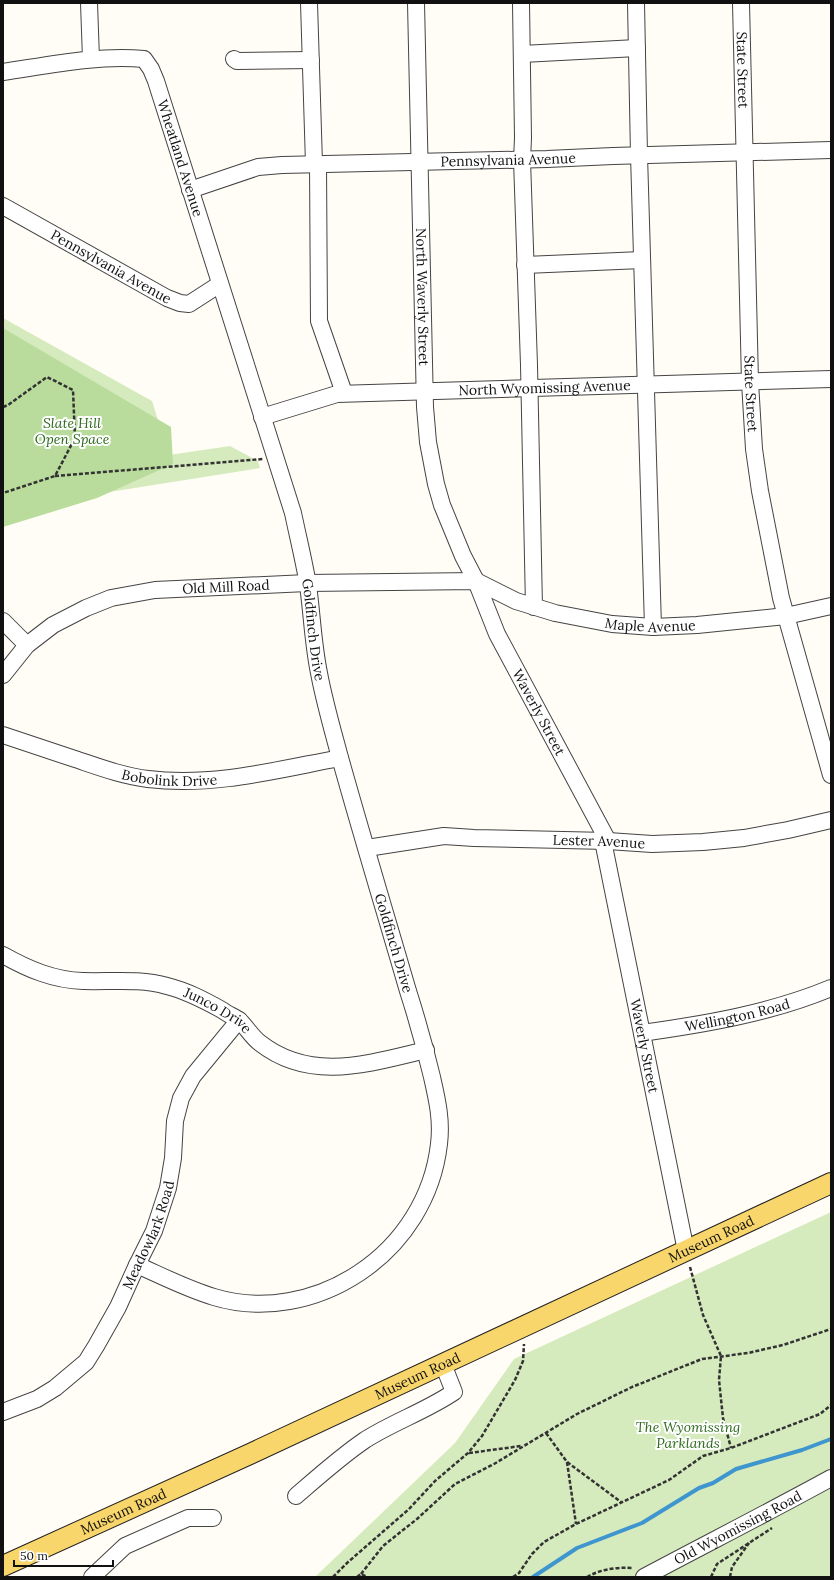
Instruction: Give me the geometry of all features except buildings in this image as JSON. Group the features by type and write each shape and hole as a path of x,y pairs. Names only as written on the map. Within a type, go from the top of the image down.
{"main road":[{"name":"Museum Road","path":"3,1566 443,1364 831,1183"}],"street":[{"path":"3,72 91,59 89,3"},
{"path":"309,3 316,164 320,321 344,393"},
{"name":"North Waverly Street","path":"416,3 425,390 428,442 436,484 442,505 476,581"},
{"path":"521,3 522,160 534,606"},
{"path":"636,3 653,627"},
{"name":"State Street","path":"741,3 750,382 754,449 774,567 786,616 831,775"},
{"path":"522,54 637,48"},
{"name":"Wheatland Avenue","path":"91,59 144,59 151,69 245,364"},
{"path":"234,59 237,61 311,60"},
{"name":"Pennsylvania Avenue","path":"190,190 258,167 316,164 522,160 639,155 831,150"},
{"name":"Pennsylvania Avenue","path":"3,206 167,298 180,303 189,304 220,284"},
{"path":"525,265 642,260"},
{"name":"Goldfinch Drive","path":"137,1265 196,1291 214,1297 243,1303 258,1304 304,1299 342,1283 369,1266 406,1230 422,1204 433,1174 439,1141 439,1110 426,1050 340,758 319,674 307,583 293,513 245,364"},
{"name":"North Wyomissing Avenue","path":"262,417 322,398 344,393 831,380"},
{"name":"Maple Avenue","path":"476,581 516,601 584,619 612,624 653,627 697,625 786,616 831,606"},
{"name":"Old Mill Road","path":"3,676 27,646 53,625 86,608 111,598 155,590 307,583 476,581"},
{"name":"Waverly Street","path":"476,581 497,634 606,841 642,1033 686,1251"},
{"path":"3,621 27,646"},
{"name":"Bobolink Drive","path":"3,735 124,775 169,781 190,782 223,780 340,758"},
{"name":"Lester Avenue","path":"367,848 444,836 606,841 652,844 703,842 744,838 831,820"},
{"name":"Junco Drive","path":"3,955 36,972 66,980 133,980 165,985 198,997 239,1020 261,1044 278,1054 312,1066 344,1067 365,1064 426,1050"},
{"name":"Wellington Road","path":"642,1033 691,1026 739,1016 788,1004 831,988"},
{"name":"Meadowlark Road","path":"3,1412 36,1399 55,1388 86,1362 108,1326 154,1231 164,1202 173,1158 175,1121 181,1098 193,1076 239,1020"},
{"path":"296,1496 337,1460 366,1440 442,1400 454,1392 443,1364"},
{"name":"Old Wyomissing Road","path":"645,1577 724,1534 761,1517 831,1478"},
{"path":"92,1577 125,1546 188,1518 213,1518"}],"path":[{"path":"3,407 47,377 73,390 75,438 55,476"},
{"path":"3,493 55,476 275,458"},
{"path":"686,1251 703,1315 721,1356 719,1380 722,1418 731,1448"},
{"path":"333,1577 404,1513 435,1481 468,1453 482,1436 515,1380 523,1361 525,1326"},
{"path":"357,1577 384,1546 417,1519 455,1484 494,1464 577,1414 632,1387 702,1359 748,1353 783,1345 831,1329"},
{"path":"513,1577 519,1573 532,1554 544,1542 576,1524 669,1480 703,1456 731,1448 820,1414 831,1405"},
{"path":"546,1433 567,1462 620,1502"},
{"path":"468,1453 524,1446"},
{"path":"567,1462 576,1524"},
{"path":"711,1577 717,1564 751,1540 732,1567 730,1577"},
{"path":"586,1577 619,1567 635,1568 645,1577"},
{"path":"361,1574 367,1577"}],"green space":[{"name":"Slate Hill Open Space","path":"3,318 152,401 169,455 230,446 258,461 260,468 40,503 3,496"},
{"name":"Slate Hill Open Space","path":"3,328 171,427 173,464 97,498 3,527"},
{"name":"The Wyomissing Parklands","path":"831,1212 831,1577 315,1577 455,1443 514,1359"}],"waterway":[{"path":"533,1577 577,1548 642,1523 699,1488 713,1483 736,1469 802,1450 831,1439"}]}
